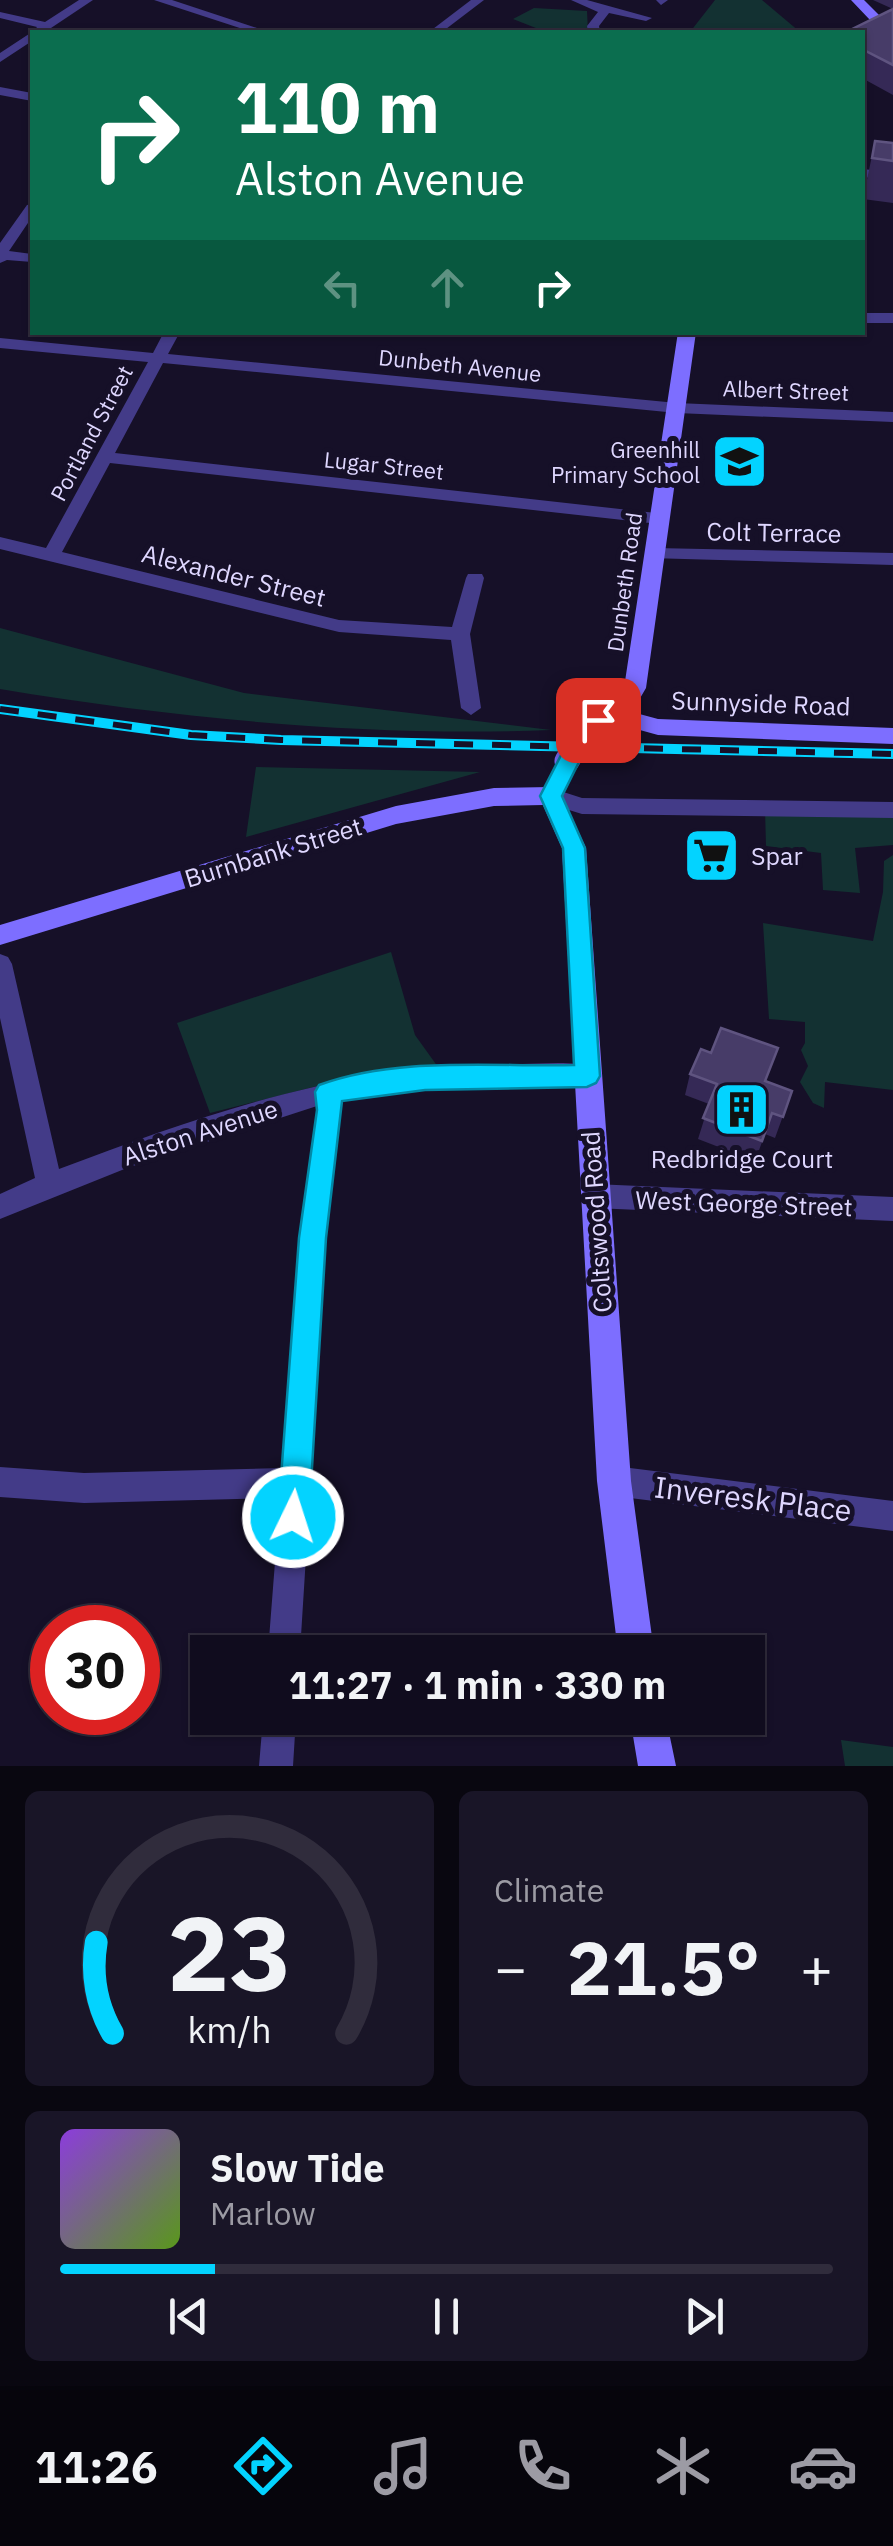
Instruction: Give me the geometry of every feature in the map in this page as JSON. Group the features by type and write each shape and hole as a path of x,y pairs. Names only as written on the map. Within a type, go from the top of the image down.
{"main road":[{"path":"857,0 877,19 865,36"},
{"name":"Dunbeth Road","path":"618,716 635,688 687,335"},
{"path":"551,796 584,732 598,720 618,716"},
{"name":"Sunnyside Road","path":"618,716 658,727 893,736"},
{"name":"Burnbank Street","path":"0,935 396,814 494,797 551,796"},
{"name":"Coltswood Road","path":"551,796 574,848 614,1480 634,1635"},
{"path":"651,1735 657,1766"}],"street":[{"path":"42,30 88,0"},
{"path":"160,0 257,30"},
{"path":"577,0 600,13 646,18"},
{"path":"594,30 600,13 616,0"},
{"path":"455,4 474,3"},
{"path":"438,30 474,3"},
{"path":"0,15 34,30"},
{"path":"877,19 893,22"},
{"path":"0,58 30,38"},
{"path":"0,90 30,97"},
{"path":"865,172 893,176"},
{"path":"30,211 1,257 30,258"},
{"path":"865,318 893,318"},
{"name":"Portland Street","path":"50,556 170,335"},
{"name":"Dunbeth Avenue","path":"0,343 677,408"},
{"name":"Albert Street","path":"677,408 893,418"},
{"name":"Lugar Street","path":"105,456 659,518"},
{"name":"Alexander Street","path":"0,544 339,626 460,634"},
{"name":"Colt Terrace","path":"655,554 893,560"},
{"path":"471,708 460,634 475,578"},
{"path":"551,796 582,806 893,810"},
{"path":"0,964 49,1182"},
{"name":"Alston Avenue","path":"0,1207 49,1182 328,1092 410,1080 587,1076"},
{"path":"285,1635 313,1238 330,1110 328,1092"},
{"name":"West George Street","path":"594,1196 893,1209"},
{"name":"Inveresk Place","path":"614,1480 893,1516"},
{"path":"0,1482 84,1488 296,1483"},
{"path":"276,1766 279,1735"}],"green space":[{"path":"715,0 762,0 798,30 692,30"},
{"path":"534,8 587,11 588,30 541,30 513,19"},
{"path":"0,628 244,693 551,730 413,731 274,723 0,689"},
{"path":"256,767 480,772 246,837"},
{"path":"765,809 893,810 893,845 855,848 860,893 823,890 821,853 766,846"},
{"path":"893,855 893,1090 825,1082 824,1108 813,1103 800,1082 808,1066 801,1050 805,1022 769,1019 763,923 873,941 883,892 884,861"},
{"path":"391,952 415,1035 438,1067 377,1071 210,1113 177,1023"},
{"path":"841,1740 893,1747 893,1766 845,1766"}],"building":[{"path":"893,9 893,65 865,51 865,30 850,30"},
{"path":"875,141 893,143 893,161 872,158"},
{"name":"Redbridge Court","path":"721,1028 778,1048 765,1081 792,1091 783,1117 772,1113 762,1141 703,1118 717,1084 690,1074 701,1049 711,1053"}],"railway":[{"path":"0,709 191,735 281,740 893,754"}],"place":[{"name":"Greenhill Primary School","path":"739,462"},
{"name":"Spar","path":"712,855"},
{"name":"Redbridge Court","path":"742,1109"}],"route":[{"path":"293,1517 313,1238 330,1110 328,1092 378,1082 425,1079 512,1074 587,1076 574,848 551,796 566,761 584,732 598,720"}]}
